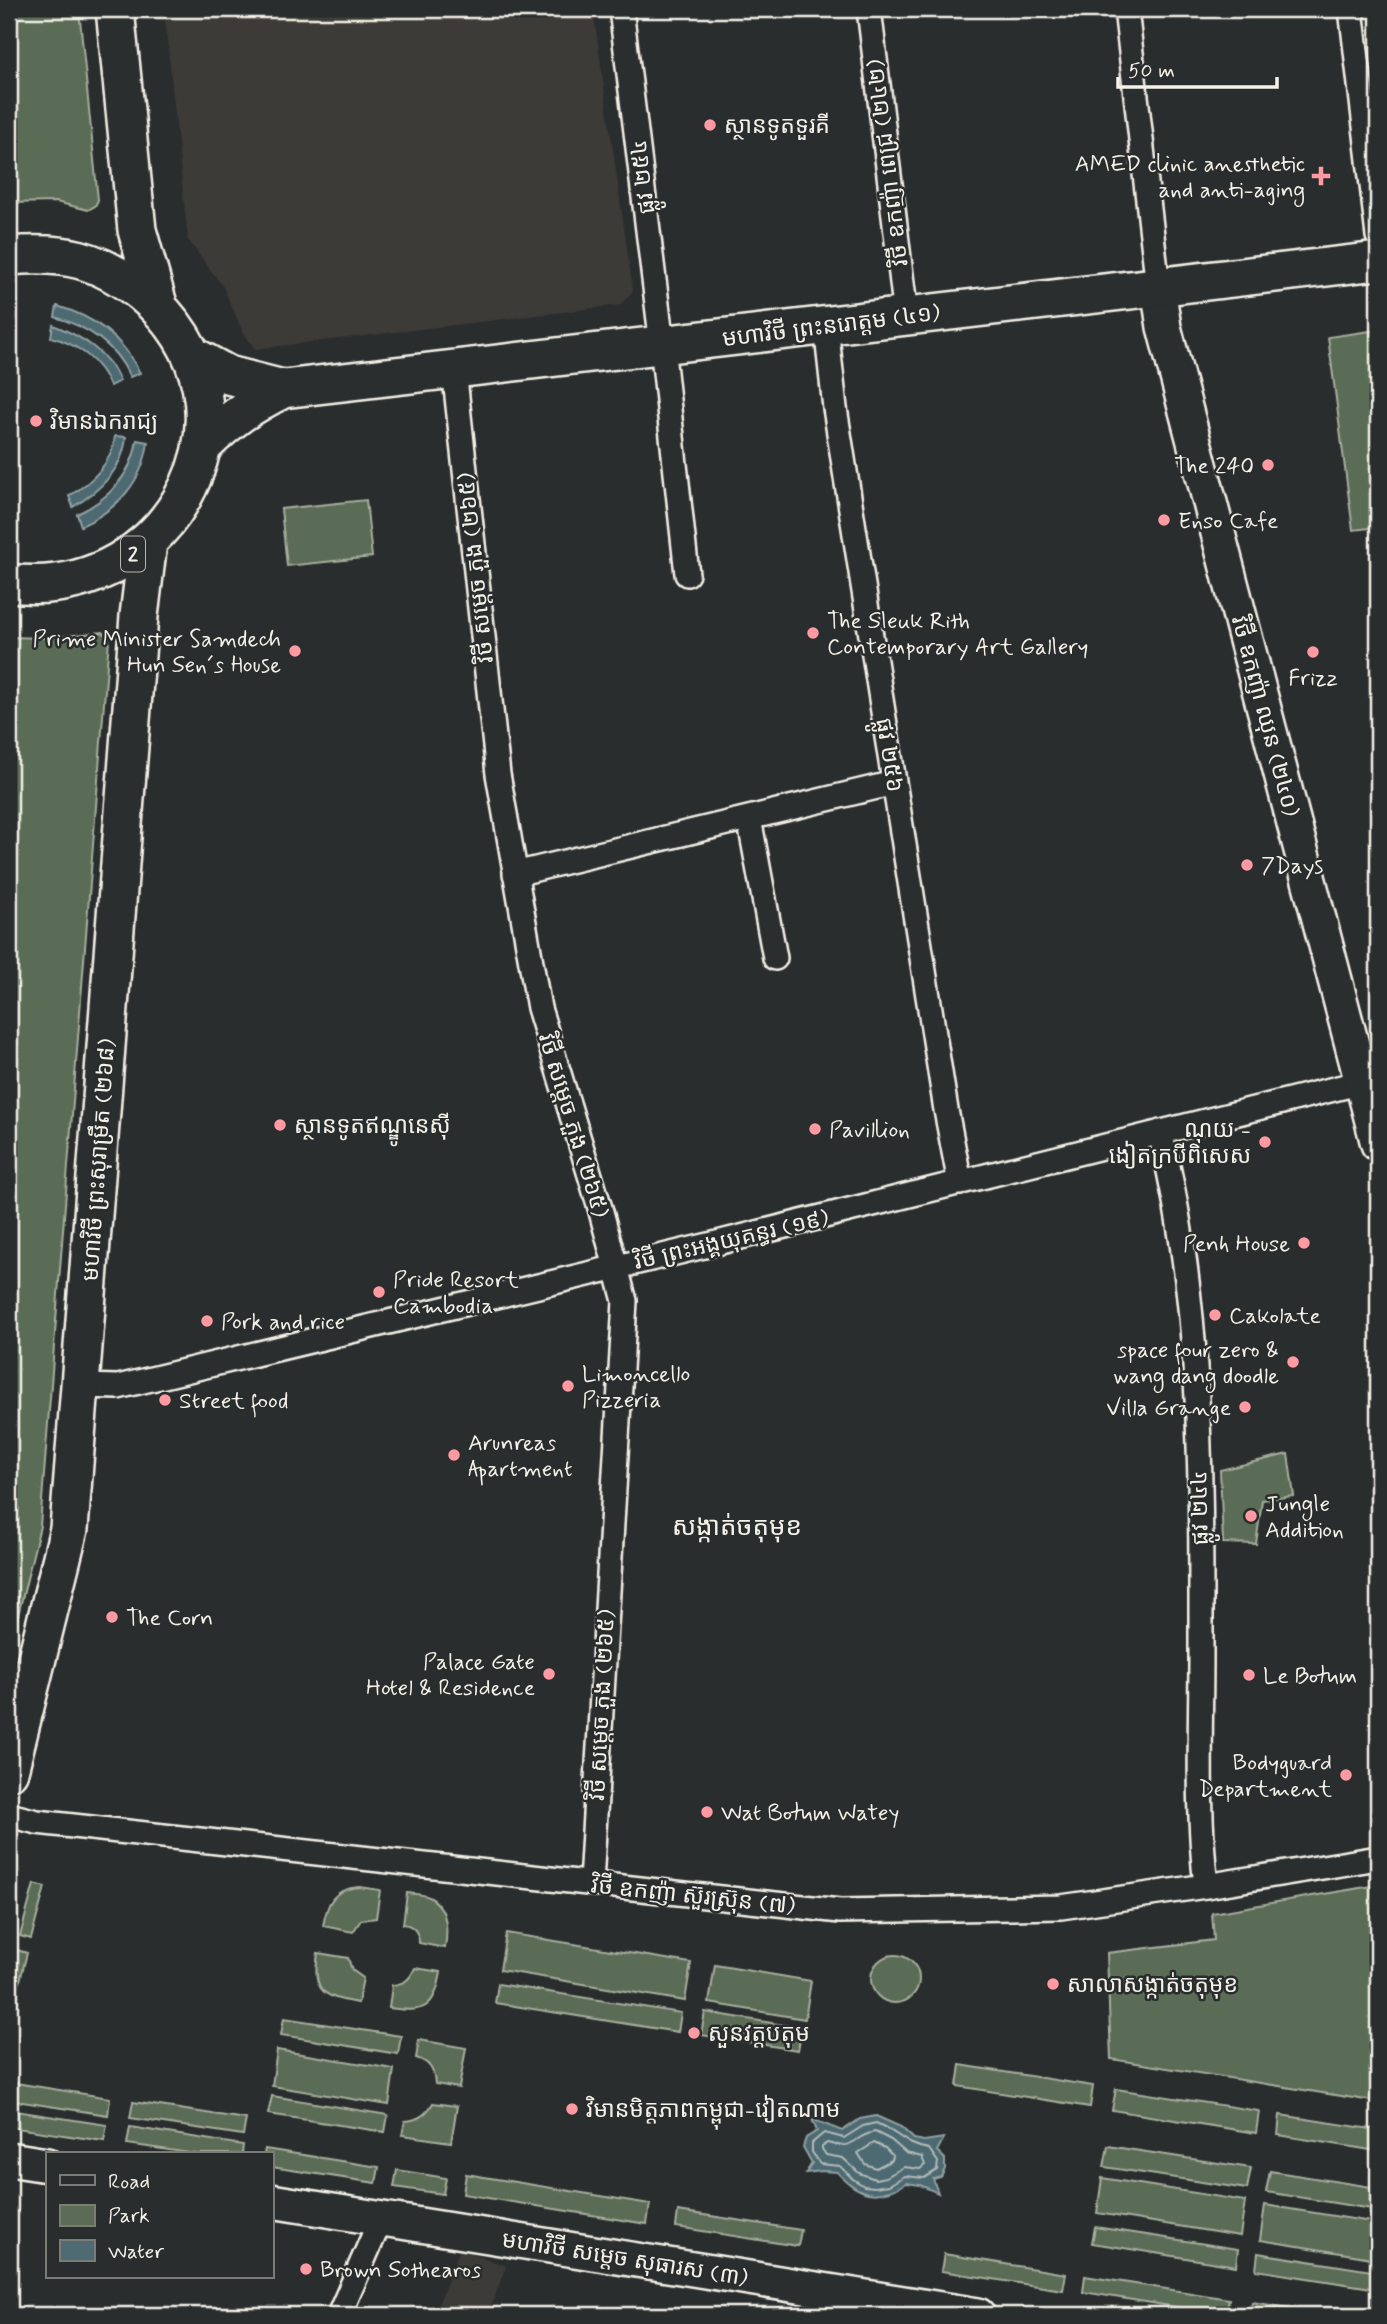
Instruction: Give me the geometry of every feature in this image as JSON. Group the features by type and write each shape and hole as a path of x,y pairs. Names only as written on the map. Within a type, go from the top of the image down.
{"main road":[{"path":"115,9 137,230 159,308"},
{"name":"2","path":"9,256 44,253 85,260 122,278 159,308 177,330 191,355 205,415 203,446 195,472 166,523 148,542 112,567 69,582 24,585 9,583"},
{"name":"មហាវិថី ព្រះនរោត្តម (៤១)","path":"203,446 230,419 253,403 283,389 1378,261"},
{"name":"មហាវិថី ព្រះនរោត្តម (៤១)","path":"191,355 228,375 283,389"},
{"name":"មហាវិថី ព្រះសុរាម្រឹត (២៦៨)","path":"9,1771 69,1529 139,615 148,542"}],"street":[{"name":"ផ្លូវ ២៥៤","path":"621,9 687,574"},
{"name":"វិថី ឧកញ៉ា ពេជ្រ (២៤២)","path":"869,9 906,316"},
{"path":"1126,9 1158,287"},
{"path":"1350,9 1378,236"},
{"name":"វិថី ឧកញ៉ា ឈុន (២៤០)","path":"1158,287 1164,327 1370,1080 1378,1144"},
{"name":"ផ្លូវ ២៥៦","path":"826,326 835,408 946,1110 960,1183"},
{"name":"វិថី សម្តេច ភួង (២៦៥)","path":"454,369 498,774 539,1008 625,1301 591,1883"},
{"path":"516,874 894,783"},
{"path":"749,818 775,958"},
{"name":"វិថី ព្រះអង្គយុគន្ធរ (១៩)","path":"81,1386 118,1387 717,1243 1370,1080"},
{"name":"ផ្លូវ ២៤៤","path":"1160,1132 1172,1181 1195,1341 1201,1587 1201,1841 1206,1886"},
{"name":"វិថី ឧកញ៉ា ស៊ួរស៊្រុន (៧)","path":"9,1815 37,1822 840,1911 1061,1907 1378,1858"},
{"path":"9,2159 46,2165"},
{"name":"មហាវិថី សម្តេច សុធារស (៣)","path":"273,2201 906,2310 978,2315"},
{"path":"339,2315 381,2219"}],"shaded area":[{"path":"164,9 593,9 633,291 620,305 255,349 243,332 222,285 188,240"},
{"path":"460,2249 506,2266 488,2315 434,2315"}],"green space":[{"path":"9,9 79,9 98,200 95,206 88,210 56,202 9,203"},
{"path":"1378,330 1378,527 1353,530 1328,337"},
{"path":"366,500 372,557 287,566 281,509"},
{"path":"103,632 109,639 40,1526 9,1652 9,637 46,638"},
{"path":"1288,1454 1294,1496 1262,1500 1256,1544 1223,1543 1220,1470"},
{"path":"34,1884 45,1887 31,1939 20,1936"},
{"path":"1372,1886 1378,1913 1378,2102 1111,2059 1107,1953 1214,1940 1212,1913"},
{"path":"359,1887 380,1890 376,1918 361,1920 353,1932 323,1926 329,1904 337,1894"},
{"path":"407,1893 427,1896 440,1907 446,1927 445,1948 419,1943 415,1930 403,1924"},
{"path":"506,1933 691,1963 685,2001 500,1970"},
{"path":"17,1950 27,1953 14,2004 9,2003 9,1980"},
{"path":"318,1953 348,1958 352,1970 363,1978 358,2003 336,1998 322,1990 317,1976"},
{"path":"895,1955 912,1962 919,1979 912,1996 895,2003 878,1996 871,1979 878,1962"},
{"path":"715,1965 811,1981 805,2019 709,2003"},
{"path":"415,1968 441,1972 431,2001 419,2009 389,2008 392,1985 406,1980"},
{"path":"498,1984 681,2013 678,2032 495,2003"},
{"path":"705,2012 802,2028 798,2050 701,2035"},
{"path":"284,2018 401,2036 398,2054 281,2035"},
{"path":"419,2040 466,2048 459,2088 435,2084 430,2067 416,2058"},
{"path":"277,2050 394,2069 389,2105 272,2086"},
{"path":"960,2065 1093,2086 1090,2107 957,2086"},
{"path":"9,2082 110,2098 108,2115 9,2100"},
{"path":"1116,2089 1259,2111 1256,2133 1112,2110"},
{"path":"272,2096 388,2115 385,2132 268,2114"},
{"path":"133,2102 246,2119 243,2135 130,2118"},
{"path":"433,2103 457,2106 451,2142 402,2135 405,2121 421,2116"},
{"path":"9,2110 107,2125 104,2141 9,2127"},
{"path":"1280,2115 1378,2130 1377,2151 1278,2135"},
{"path":"130,2127 243,2145 242,2152 182,2152 127,2144"},
{"path":"1108,2146 1251,2168 1247,2189 1104,2167"},
{"path":"265,2149 379,2167 376,2183 273,2167 273,2152 264,2152"},
{"path":"397,2170 446,2178 443,2194 394,2187"},
{"path":"1270,2171 1378,2188 1378,2210 1266,2192"},
{"path":"466,2174 650,2204 647,2224 463,2194"},
{"path":"1102,2178 1245,2201 1240,2236 1097,2213"},
{"path":"1265,2205 1378,2223 1378,2259 1260,2240"},
{"path":"678,2211 801,2230 798,2246 676,2227"},
{"path":"1095,2227 1238,2249 1236,2266 1092,2243"},
{"path":"1258,2253 1378,2272 1378,2289 1256,2270"},
{"path":"944,2254 1066,2274 1063,2290 941,2271"},
{"path":"1085,2276 1229,2299 1226,2315 1083,2292"},
{"path":"1252,2302 1332,2315 1250,2315"}],"water":[{"path":"57,306 83,316 106,330 125,349 140,373 130,377 117,355 99,338 79,326 55,317"},
{"path":"53,325 74,334 101,353 120,381 110,386 100,368 86,354 51,337"},
{"path":"115,436 126,437 115,469 100,487 73,507 69,496 100,471 110,455"},
{"path":"137,440 148,442 134,482 117,503 81,526 77,514 99,501 117,485 130,464"},
{"path":"876,2116 901,2127 914,2139 924,2141 944,2138 937,2151 945,2159 945,2169 941,2177 933,2179 938,2193 907,2183 887,2192 869,2193 853,2187 837,2172 806,2173 812,2163 803,2147 806,2138 817,2131 812,2119 842,2131 860,2119"}],"place":[{"name":"ស្ថានទូតទួរគី","path":"710,125"},
{"name":"AMED clinic anesthetic and anti-aging","path":"1321,176"},
{"name":"វិមានឯករាជ្យ","path":"36,421"},
{"name":"The 240","path":"1268,465"},
{"name":"Enso Cafe","path":"1164,520"},
{"name":"The Sleuk Rith Contemporary Art Gallery","path":"813,633"},
{"name":"Prime Minister Samdech Hun Sen´s House","path":"295,651"},
{"name":"Frizz","path":"1313,652"},
{"name":"7Days","path":"1247,865"},
{"name":"ស្ថានទូតឥណ្ឌូនេស៊ី","path":"280,1125"},
{"name":"Pavillion","path":"815,1129"},
{"name":"ណុយ - ងៀតក្របីពិសេស","path":"1265,1142"},
{"name":"Penh House","path":"1304,1243"},
{"name":"Pride Resort Cambodia","path":"379,1292"},
{"name":"Cakolate","path":"1215,1315"},
{"name":"Pork and rice","path":"207,1321"},
{"name":"space four zero & wang dang doodle","path":"1293,1362"},
{"name":"Limoncello Pizzeria","path":"568,1386"},
{"name":"Street food","path":"165,1400"},
{"name":"Villa Grange","path":"1245,1407"},
{"name":"Arunreas Apartment","path":"454,1455"},
{"name":"Jungle Addition","path":"1251,1516"},
{"name":"The Corn","path":"112,1617"},
{"name":"Palace Gate Hotel & Residence","path":"549,1674"},
{"name":"Le Botum","path":"1249,1675"},
{"name":"Bodyguard Department","path":"1346,1775"},
{"name":"Wat Botum Watey","path":"707,1812"},
{"name":"សាលាសង្កាត់ចតុមុខ","path":"1053,1984"},
{"name":"សួនវត្តបតុម","path":"694,2033"},
{"name":"វិមានមិត្តភាពកម្ពុជា-វៀតណាម","path":"572,2109"},
{"name":"Brown Sothearos","path":"306,2269"}],"district":[{"name":"សង្កាត់ចតុមុខ","path":"737,1526"}]}
